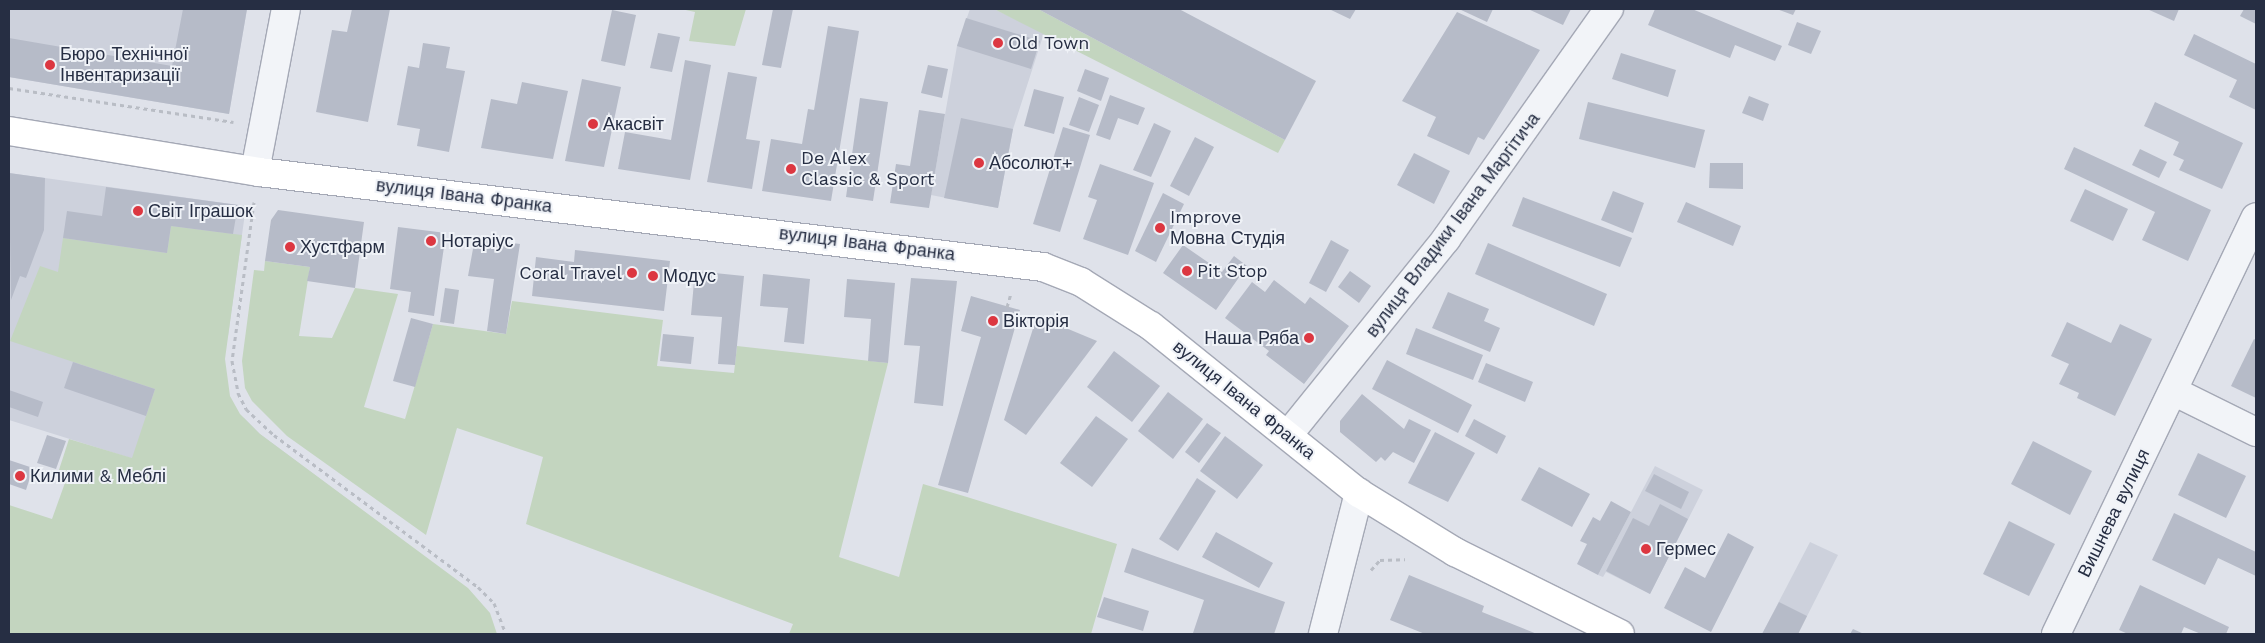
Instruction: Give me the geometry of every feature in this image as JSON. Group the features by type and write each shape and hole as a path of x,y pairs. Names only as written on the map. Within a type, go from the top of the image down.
{"main road":[{"name":"вулиця Івана Франка","path":"9,131 257,171 1042,267 1080,282 1151,326 1359,493 1455,552 1620,634"}],"street":[{"path":"257,171 286,9"},
{"name":"вулиця Владики Івана Маргітича","path":"1288,435 1434,255 1609,9"},
{"name":"Вишнева вулиця","path":"2056,634 2256,217"},
{"path":"2173,391 2256,432"},
{"path":"1323,634 1359,493"}],"path":[{"path":"9,88 234,122"},
{"path":"257,171 232,361 238,393 246,409 274,435 478,587 494,603 506,634"}],"shaded area":[{"path":"9,9 247,9 229,114 9,77"},
{"path":"970,9 994,9 1044,33 1013,129 998,208 931,195 957,46"},
{"path":"9,173 246,206 228,336 190,401 244,418 260,434 409,545 9,420"},
{"path":"1655,466 1703,490 1650,594 1606,572 1603,577 1598,575"},
{"path":"1810,542 1838,555 1798,634 1762,634"}],"green space":[{"path":"681,9 746,9 735,46 689,41 695,12"},
{"path":"994,9 1038,9 1285,140 1278,153"},
{"path":"171,226 242,235 225,359 230,396 240,414 260,434 468,588 490,613 497,634 9,634 9,505 52,519 66,480 57,476 69,439 132,458 155,389 10,341 40,266 58,272 63,238 167,253"},
{"path":"265,261 310,267 299,336 332,338 355,288 398,294 364,407 405,419 433,324 506,334 512,301 663,320 657,366 734,373 737,346 888,363 839,557 899,577 923,484 967,497 1117,544 1091,634 789,634 793,624 526,524 543,457 457,428 426,535 287,436 252,401 245,388 242,361 254,270 264,271"}],"building":[{"path":"183,9 247,9 229,114 9,77 9,38 172,66"},
{"path":"352,9 390,9 368,122 316,112 332,30 347,32"},
{"path":"773,9 793,9 781,68 762,65"},
{"path":"1038,9 1179,9 1316,81 1285,140"},
{"path":"1329,9 1356,9 1350,19"},
{"path":"1459,9 1493,9 1487,22"},
{"path":"1528,9 1571,9 1563,25"},
{"path":"1655,9 1692,9 1782,46 1775,61 1735,45 1730,58 1648,25"},
{"path":"1777,9 1796,9 1793,15"},
{"path":"2147,9 2179,9 2174,21"},
{"path":"2244,9 2256,9 2256,24 2240,16"},
{"path":"612,10 636,15 625,66 601,61"},
{"path":"1457,12 1540,50 1484,140 1478,137 1469,155 1427,136 1436,117 1402,101"},
{"name":"Old Town","path":"966,18 1040,41 1031,69 957,46"},
{"path":"1797,22 1821,31 1811,54 1788,45"},
{"path":"828,26 859,31 831,201 762,191 771,139 802,144 808,109 814,110"},
{"path":"658,33 680,37 672,72 650,68"},
{"path":"2194,34 2256,64 2256,110 2229,97 2237,80 2184,55"},
{"path":"423,43 450,47 446,68 465,71 449,152 417,146 420,129 397,125 408,66 419,68"},
{"path":"1621,53 1676,70 1668,97 1612,79"},
{"path":"685,60 711,65 690,180 618,169 625,132 671,140"},
{"path":"928,65 948,69 942,98 921,93"},
{"path":"1085,69 1109,78 1101,101 1077,91"},
{"path":"728,72 757,77 746,139 760,141 752,189 707,182"},
{"name":"Акасвіт","path":"582,79 621,87 604,167 565,161"},
{"path":"522,82 568,91 553,159 481,148 491,99 517,104"},
{"path":"1034,89 1064,97 1054,134 1024,126"},
{"path":"1110,95 1145,108 1138,125 1118,118 1110,140 1096,135"},
{"path":"1749,96 1769,104 1763,121 1742,113"},
{"path":"1079,97 1099,105 1089,132 1069,125"},
{"path":"860,98 888,102 873,201 846,197"},
{"path":"1588,102 1705,130 1695,168 1579,139"},
{"path":"2155,102 2243,143 2222,189 2179,170 2184,160 2173,155 2179,142 2144,126"},
{"path":"919,110 945,114 929,208 890,203 896,164 910,166"},
{"name":"Абсолют+","path":"961,118 1013,129 998,208 944,198"},
{"path":"1154,123 1171,131 1151,177 1133,170"},
{"path":"1063,127 1090,135 1060,232 1033,224"},
{"path":"1195,137 1214,147 1189,196 1170,186"},
{"path":"2074,147 2211,210 2188,261 2142,240 2155,212 2064,169"},
{"path":"2140,149 2167,162 2159,178 2132,165"},
{"path":"1414,153 1450,171 1434,204 1397,185"},
{"path":"1710,163 1743,163 1743,189 1709,188"},
{"path":"1100,164 1154,183 1128,255 1083,239 1097,200 1088,197"},
{"path":"9,173 45,178 44,230 26,278 20,276 11,300"},
{"path":"106,187 238,205 233,234 171,226 167,253 63,238 67,211 102,216"},
{"path":"2085,189 2128,209 2113,241 2070,221"},
{"path":"1613,191 1644,203 1633,233 1601,220"},
{"name":"Improve Мовна Студія","path":"1163,193 1184,204 1156,262 1135,251"},
{"path":"1523,197 1632,238 1620,267 1512,226"},
{"path":"1686,202 1741,226 1733,246 1677,222"},
{"path":"278,210 364,222 355,288 307,281 310,267 265,261 271,220"},
{"path":"398,227 446,233 434,316 408,312 411,292 390,289"},
{"path":"475,238 520,244 506,334 487,331 494,279 468,276"},
{"path":"1331,240 1349,250 1326,292 1309,283"},
{"path":"1488,243 1607,294 1594,326 1475,274"},
{"path":"1183,245 1222,272 1234,256 1247,266 1216,310 1163,273"},
{"path":"575,250 670,261 664,311 532,296 536,257 574,262"},
{"path":"695,271 744,276 735,365 718,364 722,317 691,315"},
{"path":"1350,271 1371,286 1359,303 1338,287"},
{"path":"763,274 810,279 804,344 784,342 788,308 760,306"},
{"path":"911,278 957,281 943,406 914,403 920,346 904,345"},
{"path":"847,279 895,283 888,363 868,361 871,319 844,317"},
{"path":"1274,280 1305,304 1310,297 1349,326 1304,384 1266,355 1269,351 1225,318 1252,282 1265,292"},
{"path":"445,288 459,290 454,324 440,322"},
{"path":"1448,292 1489,309 1484,321 1500,328 1490,352 1432,328"},
{"path":"971,296 1020,310 968,493 938,485 981,337 961,331"},
{"path":"1037,316 1097,341 1026,435 1004,420"},
{"path":"411,318 433,324 415,387 393,381"},
{"path":"2067,322 2111,343 2120,324 2152,339 2115,416 2077,398 2079,393 2059,384 2069,364 2051,356"},
{"path":"1416,328 1483,355 1473,380 1406,354"},
{"path":"663,334 694,337 691,364 660,361"},
{"path":"2254,339 2256,340 2256,398 2231,386"},
{"path":"1114,351 1160,386 1132,422 1087,387"},
{"path":"1387,360 1472,405 1458,433 1372,389"},
{"path":"73,362 155,389 146,416 64,388"},
{"path":"1486,363 1533,382 1525,402 1478,382"},
{"path":"9,390 43,402 38,417 9,407"},
{"path":"1168,392 1203,419 1173,459 1138,431"},
{"path":"1362,394 1404,429 1409,419 1431,430 1414,463 1393,452 1385,461 1381,457 1376,462 1340,432 1340,421"},
{"path":"1096,416 1128,439 1092,487 1060,463"},
{"path":"1474,419 1506,436 1497,454 1465,436"},
{"path":"1207,423 1221,433 1199,463 1185,452"},
{"path":"1435,432 1475,453 1448,502 1408,483"},
{"path":"47,435 66,441 56,469 37,463"},
{"path":"1225,436 1263,465 1237,499 1200,471"},
{"path":"2033,441 2092,471 2070,515 2011,484"},
{"path":"2198,453 2246,476 2226,518 2178,495"},
{"name":"Килими & Меблі","path":"9,460 33,468 26,490 9,484"},
{"path":"1539,467 1590,494 1572,527 1521,500"},
{"path":"1654,474 1689,492 1681,509 1645,491"},
{"path":"1197,478 1216,491 1178,551 1159,539"},
{"path":"1611,501 1631,512 1598,575 1577,564 1587,544 1580,541 1593,517 1600,521"},
{"name":"Гермес","path":"1660,504 1688,519 1650,594 1606,571 1633,518 1649,526"},
{"path":"2174,513 2256,552 2256,576 2218,558 2205,585 2152,560"},
{"path":"2009,521 2055,544 2029,596 1983,574"},
{"path":"1216,532 1273,563 1259,588 1202,557"},
{"path":"1728,533 1754,547 1711,632 1664,608 1685,567 1705,578"},
{"path":"1132,548 1285,602 1274,634 1193,633 1204,600 1124,572"},
{"path":"1409,575 1484,606 1482,612 1537,634 1425,634 1390,620"},
{"path":"2140,585 2229,627 2226,634 2201,634 2184,627 2181,634 2128,634 2119,630"},
{"path":"1104,597 1149,611 1143,631 1097,617"},
{"path":"1779,602 1807,616 1798,634 1762,634"},
{"path":"1853,629 1864,634 1850,634"}],"place":[{"name":"Old Town","path":"998,43"},
{"name":"Бюро Технічної Інвентаризації","path":"50,65"},
{"name":"Акасвіт","path":"593,124"},
{"name":"Абсолют+","path":"979,163"},
{"name":"De Alex Classic & Sport","path":"791,169"},
{"name":"Світ Іграшок","path":"138,211"},
{"name":"Improve Мовна Студія","path":"1160,228"},
{"name":"Нотаріус","path":"431,241"},
{"name":"Хустфарм","path":"290,247"},
{"name":"Pit Stop","path":"1187,271"},
{"name":"Coral Travel","path":"632,273"},
{"name":"Модус","path":"653,276"},
{"name":"Вікторія","path":"993,321"},
{"name":"Наша Ряба","path":"1309,338"},
{"name":"Килими & Меблі","path":"20,476"},
{"name":"Гермес","path":"1646,549"}]}
